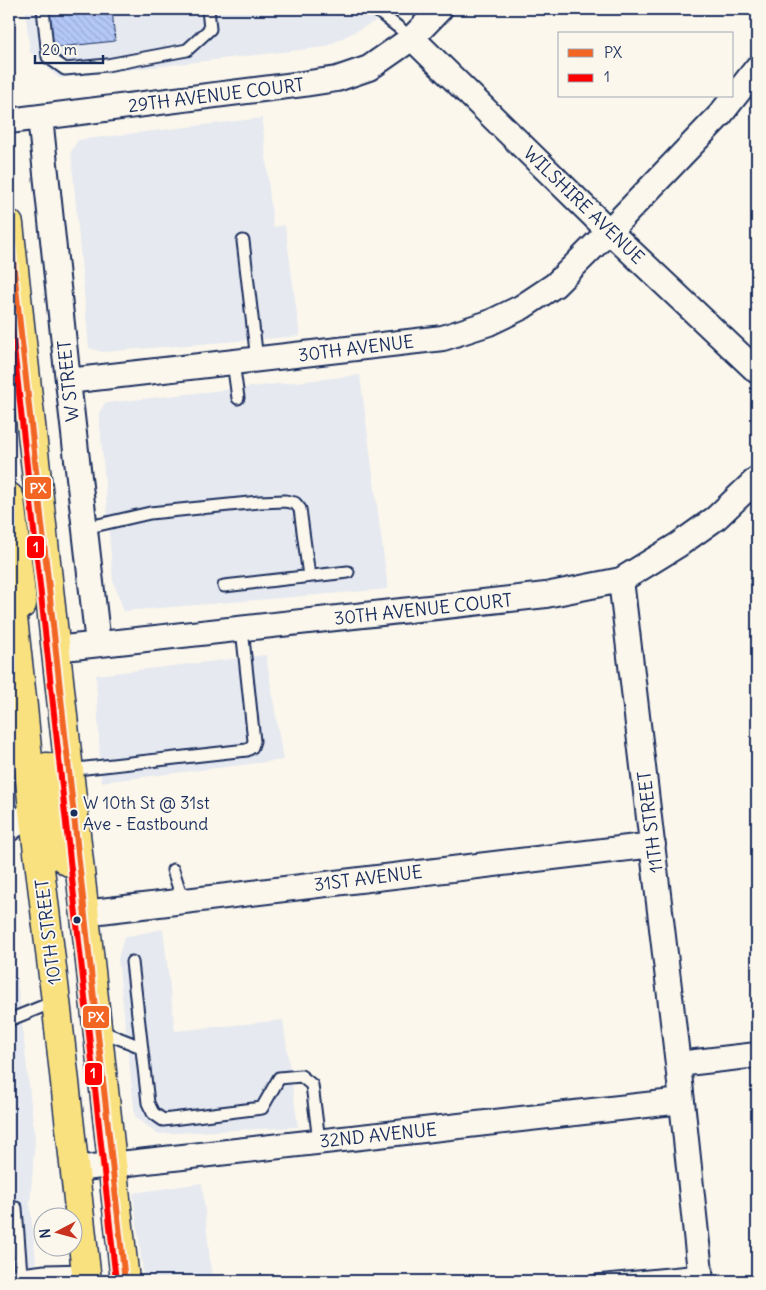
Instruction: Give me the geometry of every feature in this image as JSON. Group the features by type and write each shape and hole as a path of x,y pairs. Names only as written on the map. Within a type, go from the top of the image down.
{"main road":[{"path":"9,224 125,1281"},
{"path":"9,498 26,633 31,639 55,649"},
{"name":"10TH STREET","path":"9,582 16,708 33,810 86,1276"},
{"path":"16,708 35,717 43,733 52,810 60,855 80,870"}],"street":[{"path":"412,38 440,9"},
{"name":"29TH AVENUE COURT","path":"9,121 337,79 369,68 412,38"},
{"name":"WILSHIRE AVENUE","path":"412,38 757,371"},
{"name":"30TH AVENUE","path":"734,97 757,68"},
{"name":"30TH AVENUE","path":"68,381 443,338 490,323 522,307 555,285 720,115 733,98"},
{"name":"W STREET","path":"40,117 98,644"},
{"name":"30TH AVENUE COURT","path":"55,649 546,595 621,580 678,545 716,518 757,479"},
{"name":"11TH STREET","path":"621,580 682,1101"},
{"path":"9,829 33,810"},
{"name":"31ST AVENUE","path":"84,913 652,845"},
{"path":"678,1064 757,1055"},
{"path":"682,1101 701,1276"},
{"name":"32ND AVENUE","path":"75,1169 682,1101"}],"lane":[{"path":"43,9 48,57 65,69 108,65 187,50 210,29 208,9"},
{"path":"375,9 412,38"},
{"path":"243,241 257,360"},
{"path":"233,362 238,398"},
{"path":"85,528 150,513 259,502 285,501 295,503 300,509 309,576"},
{"path":"224,586 348,572"},
{"path":"68,770 247,750 252,747 254,741 242,629"},
{"path":"172,870 183,901"},
{"path":"132,962 148,1103 153,1113 164,1120 262,1108 279,1078 301,1076 312,1085 319,1141"},
{"path":"9,1020 56,1001"},
{"path":"97,1029 141,1047"},
{"path":"16,1208 21,1278"},
{"path":"9,1275 21,1278 45,1271 86,1276"},
{"path":"596,1281 701,1276"}],"shaded area":[{"path":"25,9 399,9 325,47 59,78 30,52"},
{"path":"262,118 273,227 285,225 300,336 102,352 89,348 71,152 78,140"},
{"path":"360,375 388,589 124,611 113,581 99,413 105,403"},
{"path":"266,655 283,760 101,782 96,675"},
{"path":"9,907 35,1140 30,1204 32,1258 36,1258 38,1281 9,1281"},
{"path":"163,929 175,1031 283,1020 298,1127 157,1134 135,1116 118,959 124,937"},
{"path":"202,1183 212,1281 144,1281 133,1193"}],"building":[{"path":"45,9 112,9 115,41 50,48"}],"transit line":[{"name":"PX","path":"9,224 125,1281"},
{"name":"1","path":"9,302 116,1281"}],"place":[{"name":"W 10th St @ 31st Ave - Eastbound","path":"74,813"}]}
